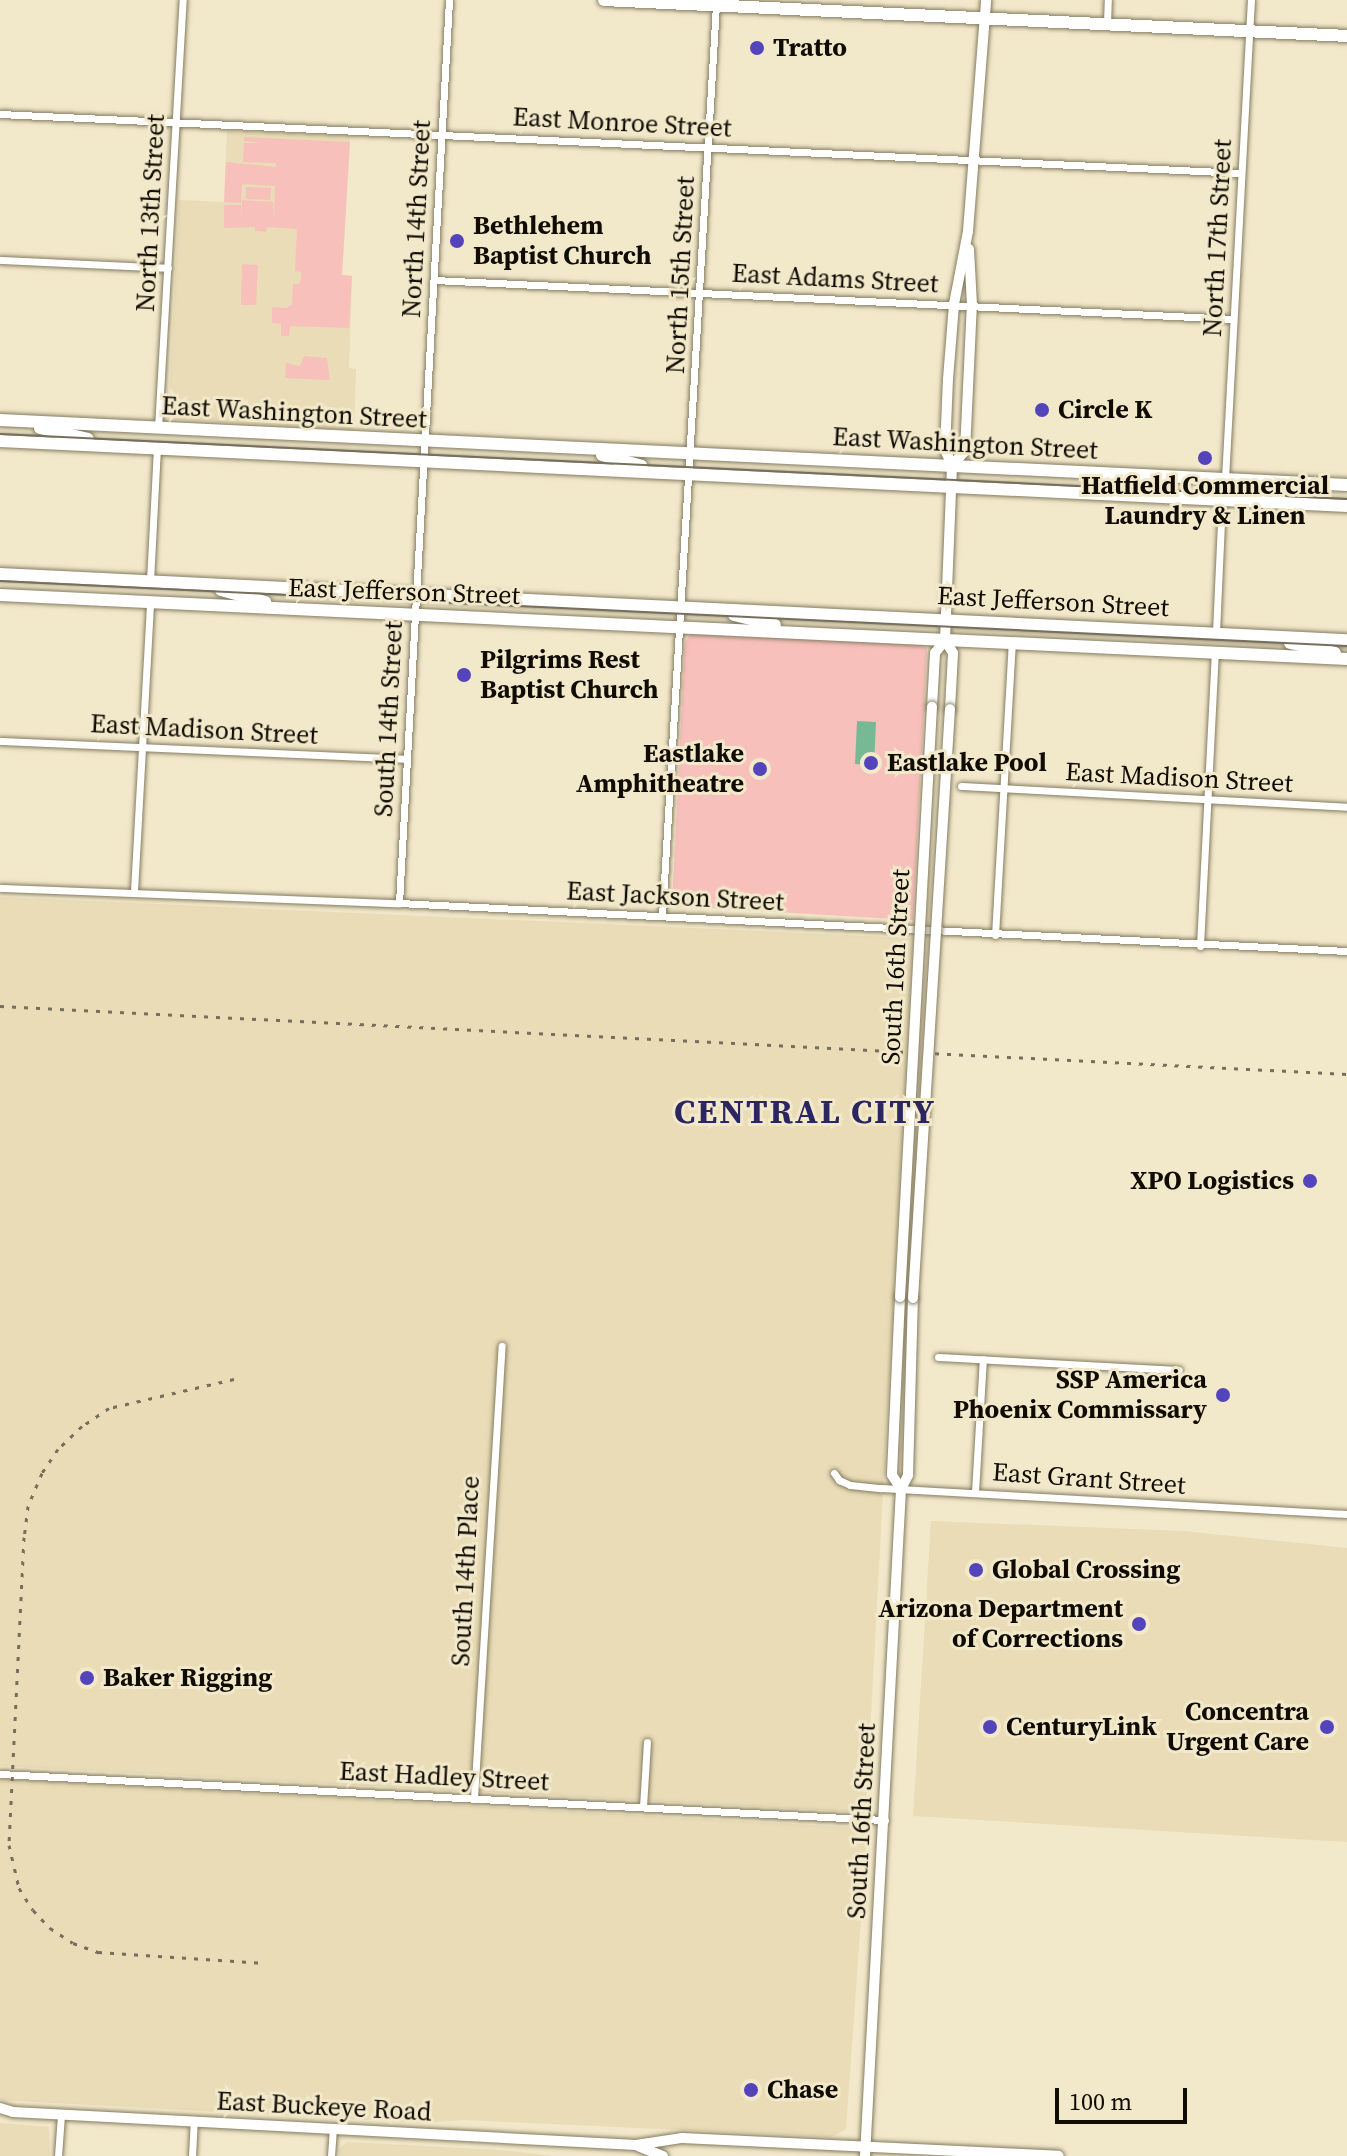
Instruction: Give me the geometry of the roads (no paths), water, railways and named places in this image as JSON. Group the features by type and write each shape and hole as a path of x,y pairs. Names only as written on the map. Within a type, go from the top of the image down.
{"main road":[{"path":"604,0 830,5 985,17 1347,36"},
{"path":"968,231 972,305 965,451 952,465 945,450 954,304 968,231 986,0"},
{"name":"East Washington Street","path":"3,420 1347,485"},
{"name":"East Washington Street","path":"3,420 119,445"},
{"name":"East Washington Street","path":"0,441 1347,506"},
{"name":"East Washington Street","path":"580,449 665,472"},
{"name":"South 16th Street","path":"865,2151 901,1489 908,1475 913,1298 953,653 945,640 952,465"},
{"path":"1090,472 1181,497"},
{"name":"East Jefferson Street","path":"0,574 1347,640"},
{"path":"194,583 287,609"},
{"name":"East Jefferson Street","path":"0,595 1347,658"},
{"name":"East Jefferson Street","path":"704,608 807,632"},
{"name":"East Jefferson Street","path":"1256,635 1347,658"},
{"name":"South 16th Street","path":"901,1489 892,1475 900,1297 935,653 945,640"},
{"name":"East Buckeye Road","path":"3,2112 636,2145 682,2138 865,2151 1059,2156"},
{"name":"East Buckeye Road","path":"636,2145 663,2156"}],"street":[{"name":"North 13th Street","path":"158,428 183,0"},
{"name":"North 14th Street","path":"424,441 449,0"},
{"path":"1107,23 1108,0"},
{"name":"North 17th Street","path":"1225,479 1251,0"},
{"name":"North 15th Street","path":"662,916 716,4"},
{"name":"East Monroe Street","path":"0,114 1241,173"},
{"path":"0,260 168,268"},
{"name":"East Adams Street","path":"434,280 1233,319"},
{"name":"South 14th Street","path":"399,903 424,441"},
{"path":"150,581 157,448"},
{"path":"1216,632 1222,499"},
{"path":"134,891 150,601"},
{"path":"995,935 1012,643"},
{"path":"1200,946 1215,653"},
{"name":"East Madison Street","path":"0,741 407,759"},
{"name":"East Madison Street","path":"961,786 1347,807"},
{"name":"East Jackson Street","path":"0,888 399,903 1200,946 1347,951"},
{"name":"South 14th Place","path":"474,1798 498,1364 502,1346"},
{"path":"938,1357 1179,1370"},
{"path":"975,1492 983,1359"},
{"name":"East Grant Street","path":"834,1473 839,1480 850,1485 1347,1514"},
{"path":"643,1807 647,1742"},
{"name":"East Hadley Street","path":"0,1774 885,1820"},
{"path":"58,2156 61,2115"},
{"path":"192,2156 194,2123"},
{"path":"331,2156 333,2129"}],"tram line":[{"path":"0,434 1347,499"},
{"path":"0,581 1347,646"}],"railway":[{"path":"0,1006 1347,1074"},
{"path":"234,1379 109,1408 82,1426 58,1449 42,1473 28,1506 24,1537 9,1845 19,1888 33,1910 50,1928 73,1943 98,1952 265,1963"}],"place":[{"name":"Tratto","path":"757,48"},
{"name":"Bethlehem Baptist Church","path":"457,241"},
{"name":"Circle K","path":"1042,410"},
{"name":"Hatfield Commercial Laundry & Linen","path":"1205,458"},
{"name":"Pilgrims Rest Baptist Church","path":"464,675"},
{"name":"Eastlake Pool","path":"871,763"},
{"name":"Eastlake Amphitheatre","path":"760,769"},
{"name":"XPO Logistics","path":"1310,1181"},
{"name":"SSP America Phoenix Commissary","path":"1223,1395"},
{"name":"Global Crossing","path":"976,1570"},
{"name":"Arizona Department of Corrections","path":"1139,1624"},
{"name":"Baker Rigging","path":"87,1678"},
{"name":"CenturyLink","path":"990,1727"},
{"name":"Concentra Urgent Care","path":"1327,1727"},
{"name":"Chase","path":"751,2090"}],"district":[{"name":"CENTRAL CITY","path":"805,1112"}]}
